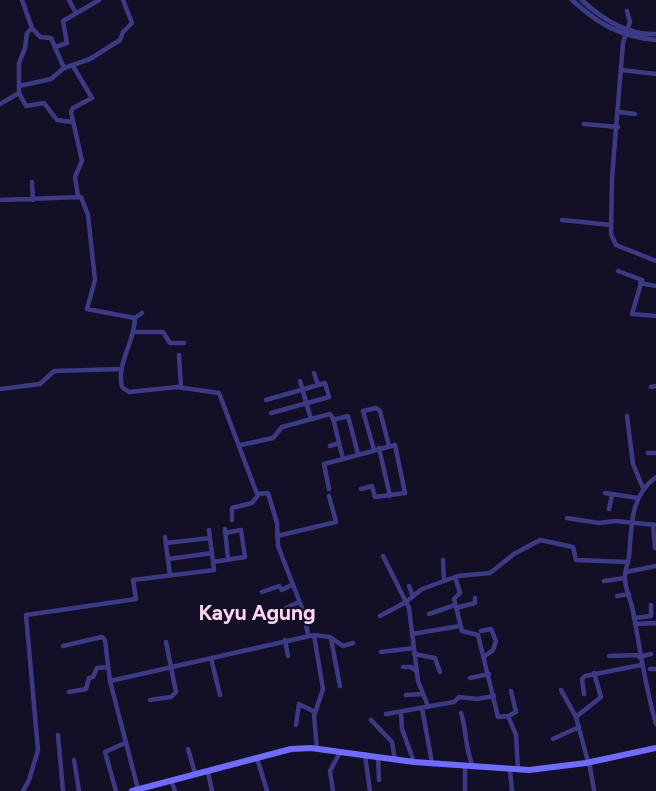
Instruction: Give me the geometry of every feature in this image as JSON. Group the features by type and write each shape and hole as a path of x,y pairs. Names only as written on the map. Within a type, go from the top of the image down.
{"street":[{"path":"22,0 32,28 40,37 50,37 64,68"},
{"path":"69,0 76,13"},
{"path":"55,47 67,43 63,21 99,0"},
{"path":"19,86 45,81 64,68 94,57 122,39 123,32 132,22 123,0"},
{"path":"572,0 597,21 627,33 656,40"},
{"path":"582,0 627,33 656,34"},
{"path":"627,11 627,33 612,178 612,238 616,245 656,261"},
{"path":"32,28 27,32 26,48 19,63 19,93 26,106 44,103 55,119 72,122"},
{"path":"73,66 92,98 73,108 72,122 82,161 75,177 78,196"},
{"path":"622,70 656,74"},
{"path":"0,104 19,93"},
{"path":"619,112 635,114"},
{"path":"584,124 618,127"},
{"path":"32,182 33,200"},
{"path":"0,200 78,196 83,199 87,208 94,272 93,291 87,309 135,318 142,313"},
{"path":"562,220 611,225"},
{"path":"618,271 642,280 632,313 656,316"},
{"path":"640,284 656,286"},
{"path":"135,318 134,332 122,369 121,385 129,392 181,387 218,392 259,494"},
{"path":"134,332 163,332 170,343 184,343"},
{"path":"179,355 181,387"},
{"path":"0,388 40,384 54,371 122,369"},
{"path":"314,373 318,385"},
{"path":"300,381 311,419"},
{"path":"266,400 325,383 328,397 270,413"},
{"path":"389,446 380,411 376,408 363,411 390,496"},
{"path":"241,445 273,438 282,427 327,414 333,420 343,459"},
{"path":"333,420 348,416 358,454"},
{"path":"627,416 633,464 643,488"},
{"path":"330,446 339,443"},
{"path":"329,489 324,464 395,445 405,492 375,497 372,486 361,489"},
{"path":"648,453 656,453"},
{"path":"656,477 643,488 638,498 631,523 625,575 635,621 640,665 653,700 656,724"},
{"path":"605,493 638,498"},
{"path":"232,520 230,509 252,503 259,494"},
{"path":"259,494 269,494 277,523 278,546 311,635 323,688 315,712 314,733 317,749"},
{"path":"609,509 612,495"},
{"path":"277,536 336,522 329,496"},
{"path":"567,518 599,523 655,525 655,548"},
{"path":"23,791 29,780 38,750 26,615 136,599 133,580 214,570 209,530"},
{"path":"213,562 245,556 241,530 225,531 228,559"},
{"path":"165,537 170,575"},
{"path":"166,543 210,538"},
{"path":"380,616 406,602 422,589 455,577 490,573 526,546 543,540 552,544 573,547 575,558 578,560 628,562"},
{"path":"168,560 212,553"},
{"path":"383,556 406,602 416,671 428,706"},
{"path":"443,560 444,581"},
{"path":"604,581 656,566"},
{"path":"455,577 460,593 454,598 460,626 462,632 477,633 498,717 508,716 516,711 511,691"},
{"path":"261,592 279,586 282,590 293,584"},
{"path":"409,586 413,596"},
{"path":"617,596 629,594"},
{"path":"429,614 475,603 475,598"},
{"path":"275,613 299,602"},
{"path":"635,621 651,616 651,605"},
{"path":"635,621 656,623"},
{"path":"412,634 460,626"},
{"path":"481,630 491,630 496,639 493,650 484,656"},
{"path":"110,681 311,635 332,639 343,646 353,643"},
{"path":"63,646 103,638 110,681 135,790 152,788 195,773 208,772 291,749 317,749 414,762 518,770 588,762 656,748"},
{"path":"332,639 340,686"},
{"path":"285,640 288,656"},
{"path":"150,700 174,695 165,642"},
{"path":"381,652 414,651 435,658 440,672"},
{"path":"609,656 622,654 626,657 651,654"},
{"path":"211,658 220,695"},
{"path":"584,693 583,677 640,665"},
{"path":"69,692 88,688 88,679 93,677 95,670 108,667"},
{"path":"403,667 411,667 416,671"},
{"path":"650,669 656,669"},
{"path":"576,717 601,698 594,673"},
{"path":"470,678 489,674"},
{"path":"561,690 576,717 594,790"},
{"path":"406,695 423,694"},
{"path":"386,714 454,702 459,697 477,699 494,696"},
{"path":"296,725 299,704 315,712"},
{"path":"422,708 432,763"},
{"path":"401,713 402,729 414,762"},
{"path":"461,713 467,737 466,751 473,767"},
{"path":"508,716 516,735 518,770"},
{"path":"371,720 392,742 395,760"},
{"path":"553,739 579,728"},
{"path":"58,735 63,791"},
{"path":"116,791 105,752 125,743"},
{"path":"188,749 195,773"},
{"path":"333,791 330,771 340,752"},
{"path":"365,755 370,791"},
{"path":"378,757 379,780"},
{"path":"257,758 267,791"},
{"path":"74,760 79,791"},
{"path":"465,766 465,791"},
{"path":"510,770 512,791"},
{"path":"208,772 212,791"},
{"path":"171,780 176,791"}],"waterway":[{"path":"577,0 593,15"},
{"path":"638,35 656,37"}],"district":[{"name":"Kayu Agung","path":"257,614"}]}
